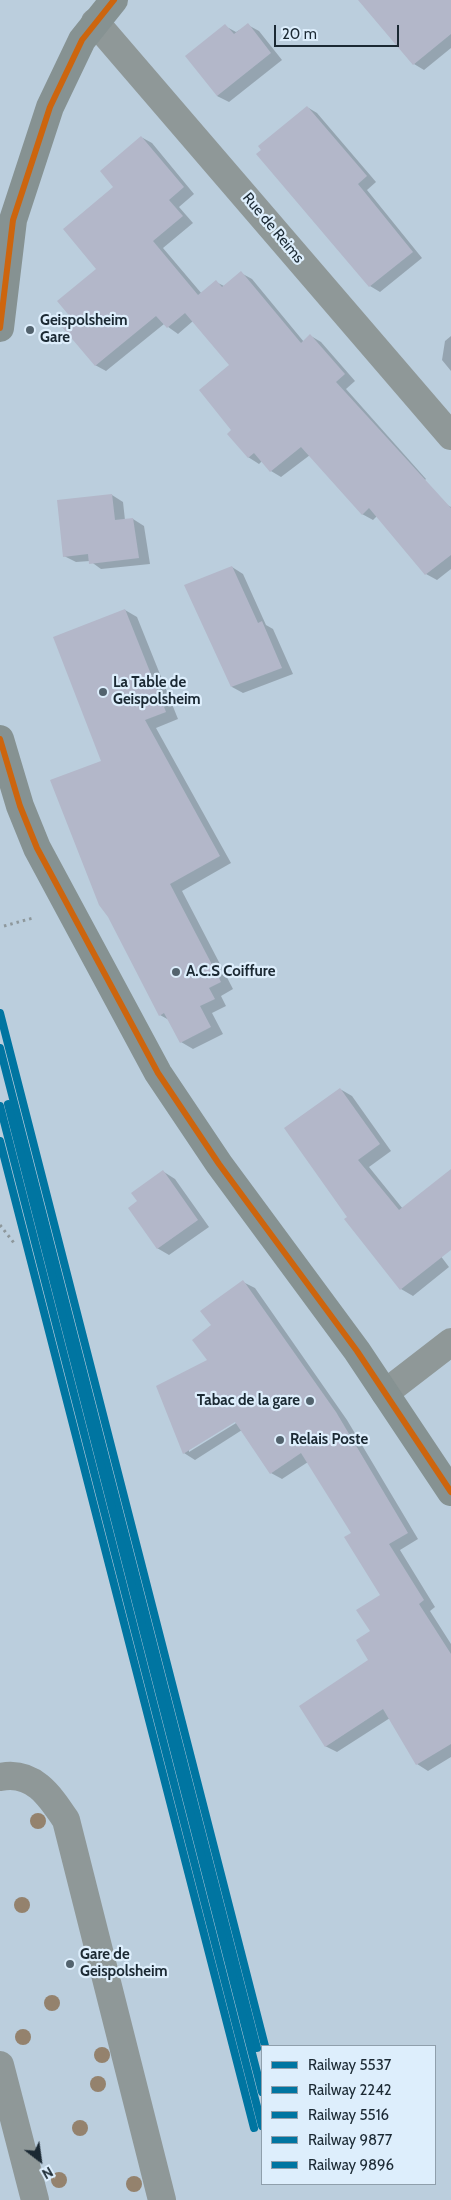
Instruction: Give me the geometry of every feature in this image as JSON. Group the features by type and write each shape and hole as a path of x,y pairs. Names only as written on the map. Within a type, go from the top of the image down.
{"main road":[{"path":"0,328 8,251 20,195 60,83 82,40 113,0"},
{"path":"0,739 20,806 37,848 158,1073 219,1164 357,1351 451,1492"}],"street":[{"name":"Rue de Reims","path":"95,22 451,436"},
{"path":"385,1393 451,1342"},
{"path":"0,1777 6,1776 32,1780 49,1794 66,1820 162,2200"},
{"path":"0,2065 35,2200"}],"path":[{"path":"4,926 33,918"},
{"path":"0,1225 14,1243"}],"building":[{"path":"358,0 451,0 451,34 413,65"},
{"path":"248,23 271,53 217,96 185,56 225,24 234,34"},
{"path":"307,106 367,176 358,184 413,252 369,287 256,154 261,150 258,146"},
{"path":"141,136 184,187 169,200 183,216 153,241 198,295 216,280 222,287 241,271 301,343 310,334 345,374 336,382 451,508 451,555 425,575 369,508 362,515 301,447 270,472 254,453 248,458 227,434 231,430 199,390 229,365 185,313 167,328 156,316 95,366 62,327 72,319 57,301 96,269 63,229 113,187 100,171"},
{"path":"112,494 115,520 133,518 139,558 89,564 88,554 63,557 57,500"},
{"path":"232,566 258,623 262,621 282,668 231,687 184,585"},
{"path":"125,609 166,712 145,720 220,856 170,884 221,982 209,988 215,999 200,1006 211,1027 180,1043 164,1013 159,1016 108,917 99,905 50,780 101,761 53,637"},
{"path":"340,1088 380,1144 358,1160 399,1210 451,1169 451,1250 400,1290 344,1219 347,1217 284,1128"},
{"path":"163,1170 198,1220 157,1249 128,1208 137,1201 131,1193"},
{"path":"243,1280 336,1412 408,1533 389,1544 424,1600 419,1604 451,1654 451,1744 416,1765 383,1709 325,1747 299,1706 368,1660 356,1640 370,1631 356,1610 380,1595 344,1537 351,1533 301,1453 270,1474 235,1422 183,1454 156,1386 207,1360 192,1340 211,1325 200,1311"}],"rail line":[{"name":"5537","path":"0,1013 265,2045"},
{"name":"9877","path":"0,1048 257,2048"},
{"name":"9896","path":"8,1104 261,2088"},
{"name":"2242","path":"0,1106 261,2122"},
{"name":"5516","path":"0,1141 254,2128"}],"transit line":[{"path":"0,328 13,220 50,107 82,40 114,0"},
{"path":"0,739 20,806 37,848 158,1073 219,1164 357,1351 451,1492"}],"place":[{"name":"Geispolsheim Gare","path":"30,330"},
{"name":"La Table de Geispolsheim","path":"103,692"},
{"name":"A.C.S Coiffure","path":"176,972"},
{"name":"Tabac de la gare","path":"310,1401"},
{"name":"Relais Poste","path":"280,1440"},
{"name":"Gare de Geispolsheim","path":"70,1964"}]}
